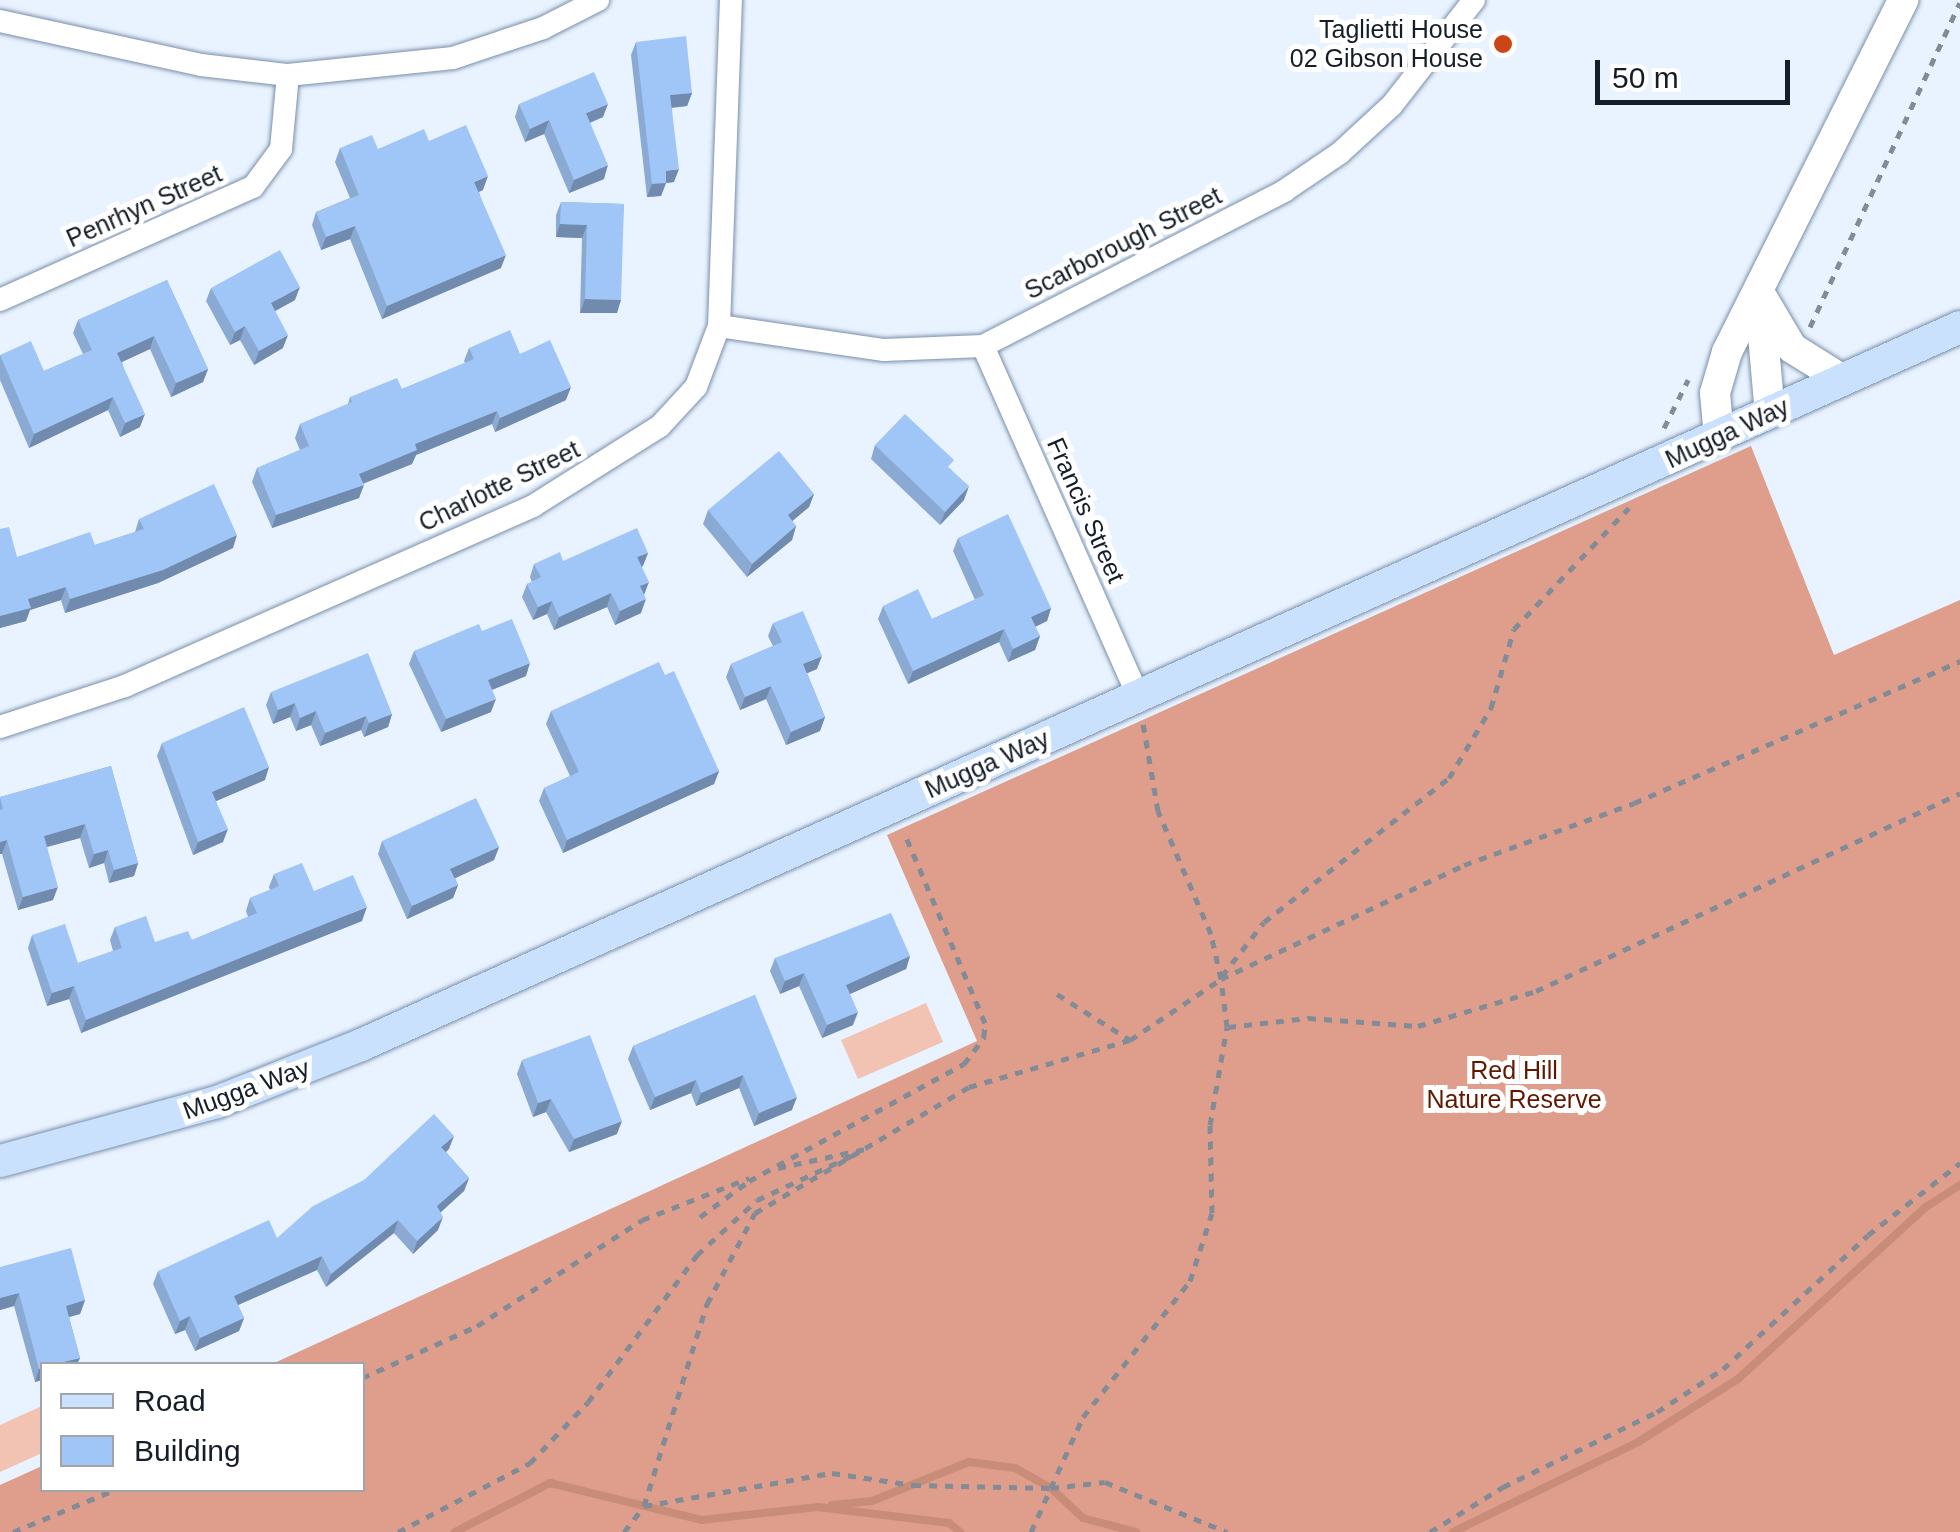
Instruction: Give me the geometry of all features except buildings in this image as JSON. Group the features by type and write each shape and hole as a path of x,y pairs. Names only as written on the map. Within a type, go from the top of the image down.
{"main road":[{"name":"Mugga Way","path":"0,1161 118,1132 288,1076 1960,327"}],"street":[{"path":"0,21 200,65 288,75 453,58 543,28 598,0"},
{"name":"Charlotte Street","path":"0,727 125,686 532,506 660,426 696,387 719,326 731,0"},
{"name":"Scarborough Street","path":"719,326 884,350 983,346 1284,190 1340,153 1392,105 1474,0"},
{"path":"1719,437 1715,393 1723,366 1903,0"},
{"name":"Penrhyn Street","path":"0,300 253,186 281,149 288,75"},
{"path":"1760,294 1792,348 1843,380"},
{"path":"1760,294 1770,414"},
{"name":"Francis Street","path":"983,346 1138,695"}],"path":[{"path":"1809,329 1960,3"},
{"path":"1220,979 1264,922 1449,778 1492,708 1514,629 1638,499"},
{"path":"624,1532 644,1506 677,1391 732,1248 755,1213 877,1147 969,1087 1130,1040 1220,979 1464,865 1634,803 1960,661"},
{"path":"1032,1532 1083,1417 1190,1281 1204,1250 1212,1213 1210,1124 1227,1027 1211,934 1158,811 1138,695"},
{"path":"1227,1027 1308,1018 1418,1026 1536,991 1960,793"},
{"path":"700,1217 768,1171 964,1064 984,1037 985,1024 892,807"},
{"path":"1057,994 1130,1040"},
{"path":"365,1377 477,1326 642,1220 768,1171 877,1147"},
{"path":"398,1532 530,1463 588,1402 697,1256 757,1200 877,1147"},
{"path":"1430,1532 1503,1487 1658,1412 1723,1369 1868,1235 1960,1163"},
{"path":"644,1506 832,1473 913,1484 1051,1488 1104,1482 1227,1532"},
{"path":"14,1532 109,1492"}],"shaded area":[{"path":"926,1003 943,1042 858,1079 841,1040"},
{"path":"40,1407 40,1454 0,1472 0,1425"}],"green space":[{"name":"Red Hill Nature Reserve","path":"1751,446 1834,655 1960,600 1960,1532 0,1532 0,1485 40,1467 40,1492 365,1492 365,1362 276,1362 977,1041 887,835"}],"waterway":[{"path":"1453,1532 1638,1442 1738,1379 1926,1207 1960,1185"},
{"path":"832,1505 872,1501 969,1462 1015,1468 1051,1488 1083,1518 1136,1532"},
{"path":"455,1532 550,1483 702,1520 818,1507 949,1523 960,1532"}],"place":[{"name":"Taglietti House 02 Gibson House","path":"1503,44"}]}
